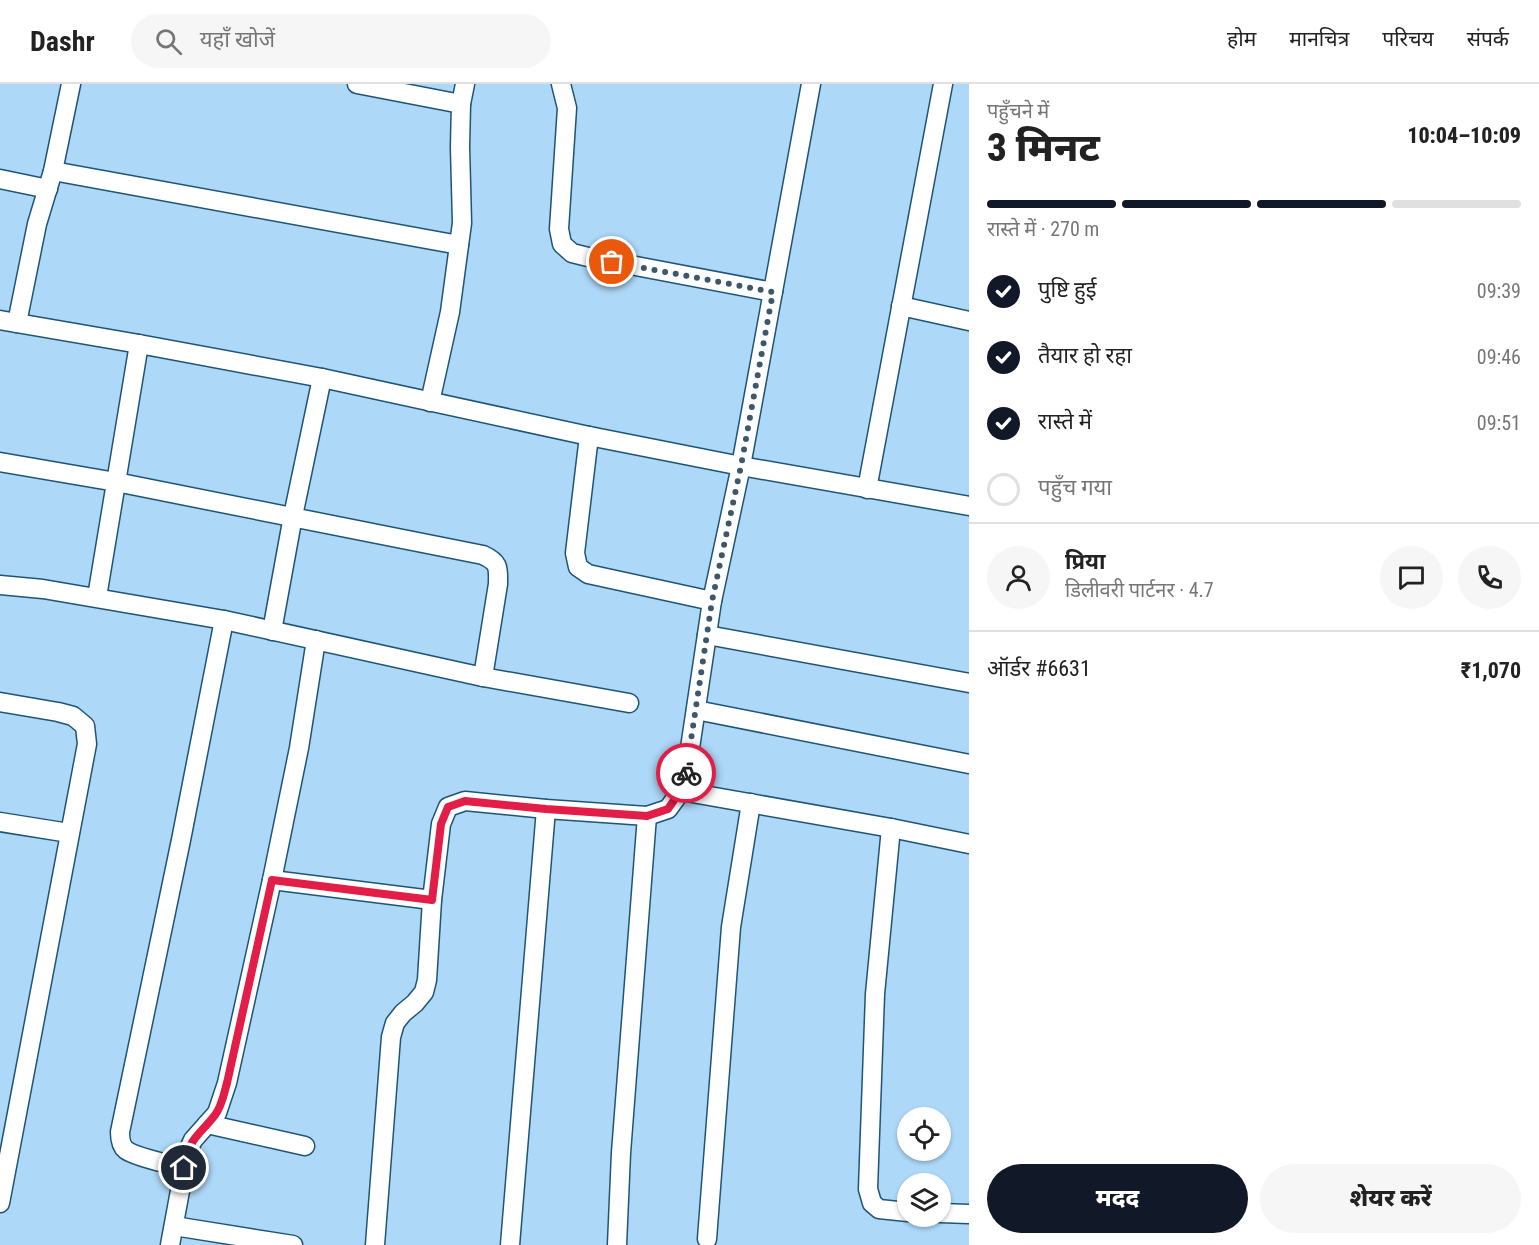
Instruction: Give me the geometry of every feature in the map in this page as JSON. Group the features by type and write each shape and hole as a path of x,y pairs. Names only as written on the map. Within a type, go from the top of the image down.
{"street":[{"path":"70,84 50,180 8,322 322,378 589,436 741,466 969,506"},
{"path":"357,84 461,104"},
{"path":"430,402 450,312 462,223 460,147 461,104 465,84"},
{"path":"561,84 567,108 559,229 562,244 573,253 588,257 773,292"},
{"path":"375,1245 391,1037 395,1023 424,992 427,980 432,900 441,824 448,807 465,801 647,816 668,809 681,790 687,768 712,601 741,466 811,84"},
{"path":"867,489 943,84"},
{"path":"0,178 50,180 459,245"},
{"path":"901,306 969,321"},
{"path":"97,597 139,344"},
{"path":"272,632 293,516 322,378"},
{"path":"589,436 575,553 578,567 588,574 712,601"},
{"path":"0,462 293,516 483,555 493,560 498,569 498,585 483,677"},
{"path":"0,585 97,597 225,621 483,677 629,703"},
{"path":"184,1168 136,1155 126,1150 121,1143 120,1132 225,621"},
{"path":"707,635 969,683"},
{"path":"170,1245 187,1153 193,1140 217,1113 227,1083 299,748 316,640"},
{"path":"0,702 73,716 85,726 87,744 5,1149 0,1203"},
{"path":"696,710 969,764"},
{"path":"681,790 969,844"},
{"path":"707,1239 731,927 751,803"},
{"path":"510,1245 546,809"},
{"path":"617,1245 621,1153 647,816"},
{"path":"0,822 69,833"},
{"path":"891,828 875,994 868,1189 872,1203 879,1209 897,1211"},
{"path":"272,880 432,900"},
{"path":"207,1124 305,1146"},
{"path":"951,1213 969,1214"},
{"path":"174,1226 293,1245"}],"way so far":[{"path":"612,262 773,292 741,466 712,601 686,773"}],"route":[{"path":"184,1168 193,1140 217,1113 222,1101 272,880 432,900 441,824 448,807 465,801 647,816 668,809 681,790 686,773"}]}
